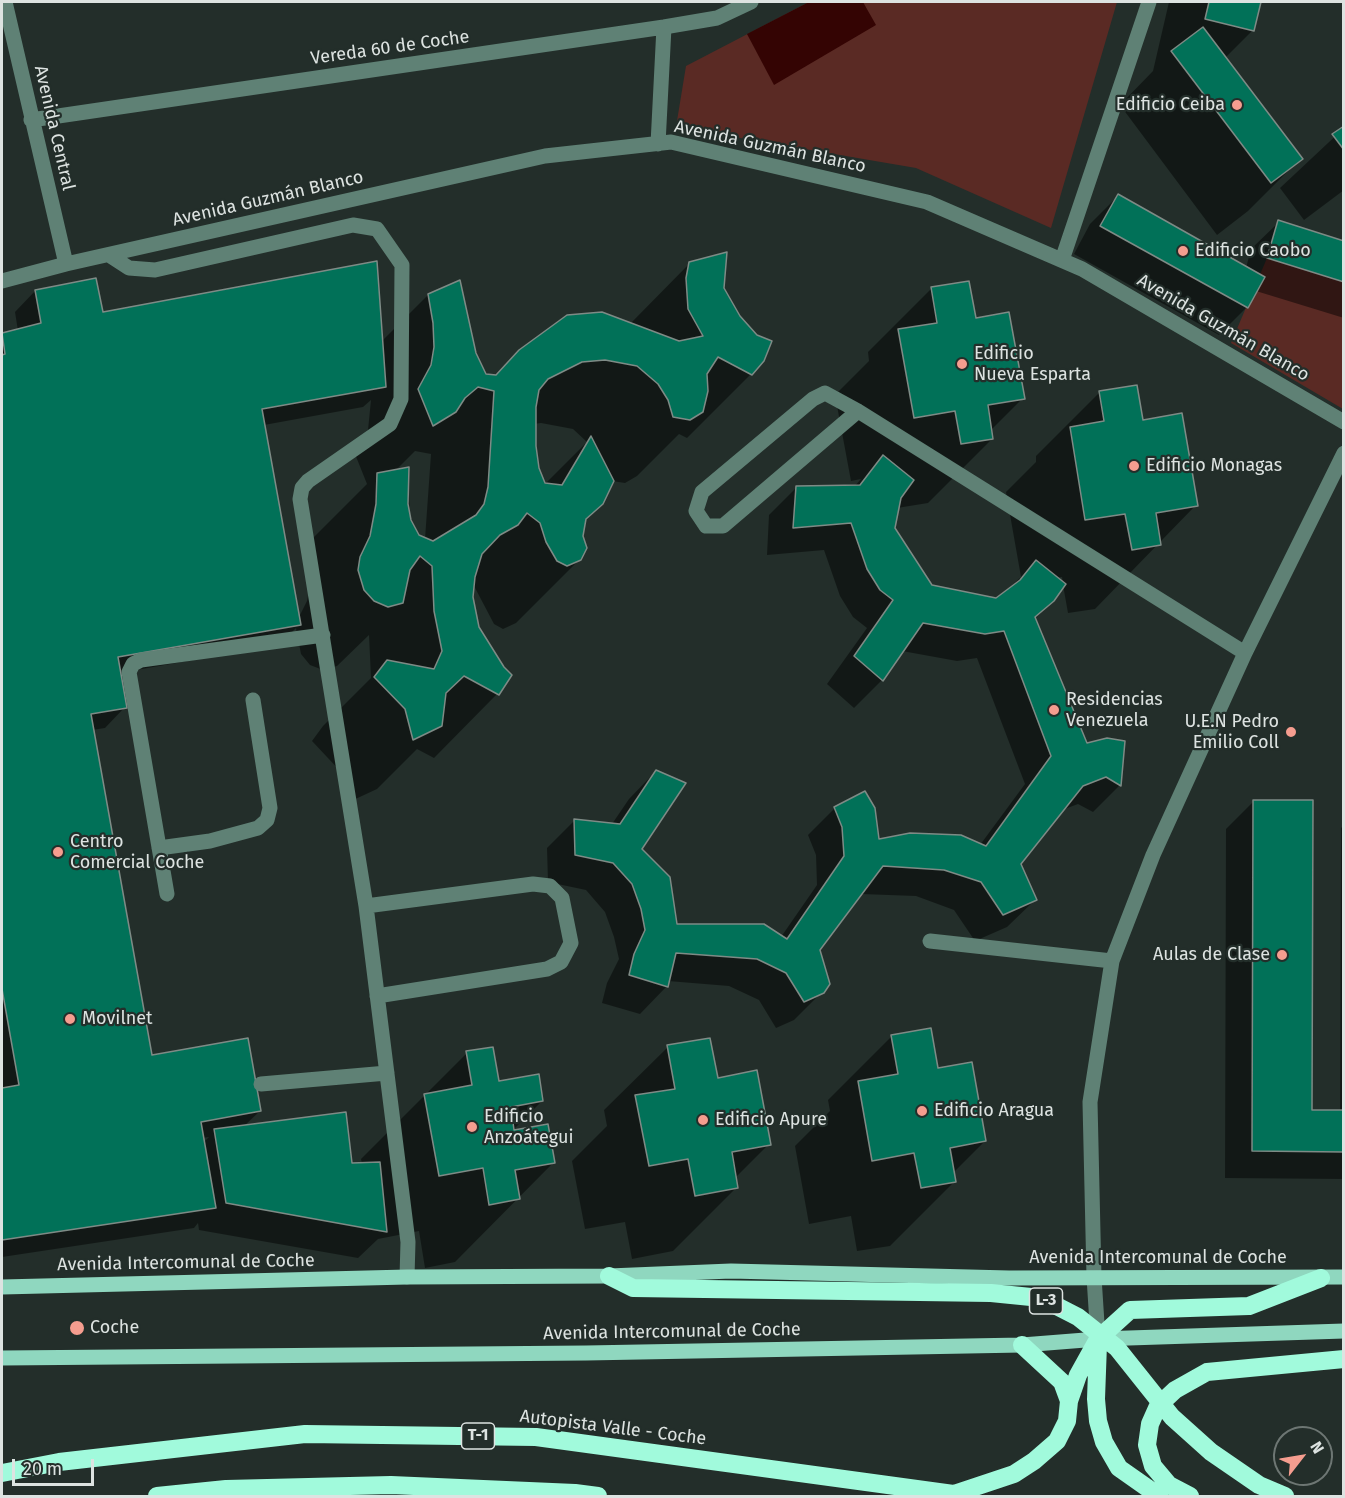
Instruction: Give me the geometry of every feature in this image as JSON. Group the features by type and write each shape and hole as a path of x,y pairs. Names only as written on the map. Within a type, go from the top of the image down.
{"highway":[{"name":"L-3","path":"609,1276 633,1288 991,1293 1041,1298 1078,1317 1117,1348 1172,1417 1211,1452 1259,1485 1285,1497"},
{"path":"961,1496 1014,1474 1034,1461 1057,1441 1067,1422 1069,1401 1078,1375 1098,1339 1130,1310 1249,1306 1321,1278"},
{"path":"1098,1339 1096,1399 1098,1421 1104,1442 1119,1468 1159,1497"},
{"path":"1022,1345 1062,1382 1069,1401"},
{"path":"1190,1497 1169,1485 1154,1466 1147,1445 1150,1424 1158,1406 1175,1390 1207,1372 1344,1359"},
{"name":"Autopista Valle - Coche","path":"2,1473 59,1462 305,1434 536,1437 961,1496"},
{"path":"157,1497 226,1489 391,1485 575,1493 598,1497"}],"main road":[{"name":"Avenida Intercomunal de Coche","path":"2,1287 407,1277 609,1276 731,1270 1008,1278 1344,1277"},
{"name":"Avenida Intercomunal de Coche","path":"2,1358 586,1353 1022,1345 1098,1339 1344,1331"}],"street":[{"name":"Avenida Central","path":"5,2 66,264"},
{"name":"Vereda 60 de Coche","path":"31,120 664,27 717,18 751,2"},
{"path":"1062,260 1149,2"},
{"path":"658,144 664,27"},
{"name":"Avenida Guzmán Blanco","path":"2,281 66,264 545,156 671,142 927,201 1082,269 1344,422"},
{"path":"109,255 129,268 155,270 353,225 377,229 402,265 401,399 390,424 302,488 300,499 366,906 408,1242 407,1277"},
{"path":"858,411 723,526 706,526 696,511 702,492 813,399 825,393 858,411 1245,653"},
{"path":"1098,1339 1094,1277 1090,1102 1112,961 1153,855 1245,653 1344,453"},
{"path":"167,894 129,672 133,664 141,660 323,635"},
{"path":"159,848 210,841 258,828 267,820 270,808 253,700"},
{"path":"366,906 533,884 550,886 562,898 571,943 561,962 547,969 377,996"},
{"path":"930,941 1112,961"},
{"path":"261,1084 387,1073"}],"shaded area":[{"path":"809,2 1117,2 1051,228 916,168 676,127 686,66"},
{"path":"809,2 863,2 876,25 774,85 747,34"},
{"path":"1267,258 1343,282 1343,409 1231,343"}],"building":[{"path":"1209,2 1261,2 1254,31 1205,19"},
{"name":"Edificio Ceiba","path":"1203,27 1303,159 1271,183 1171,51"},
{"path":"1344,126 1344,150 1332,134"},
{"name":"Edificio Caobo","path":"1118,194 1265,277 1248,308 1100,226"},
{"path":"1278,220 1344,241 1344,282 1267,258"},
{"path":"727,252 724,288 740,316 757,335 772,341 764,361 752,375 718,357 707,374 708,391 703,412 690,420 673,417 668,400 658,384 637,366 605,360 582,362 548,379 539,390 536,407 536,446 539,468 545,483 562,485 591,436 614,481 603,504 586,519 583,536 587,548 581,560 567,566 557,561 546,542 540,523 527,513 518,525 500,535 482,554 475,577 473,597 479,627 504,667 512,675 499,695 464,676 446,693 442,726 413,740 405,709 374,677 387,660 434,669 442,651 434,611 432,566 420,556 410,570 403,603 388,607 374,601 364,590 358,570 360,557 370,536 376,504 377,473 409,467 408,504 411,520 419,535 433,541 476,515 484,504 488,487 494,391 478,387 465,398 456,412 433,426 418,389 431,365 434,347 428,294 460,280 476,353 486,374 496,375 519,350 567,315 602,312 679,341 703,336 688,309 686,278 689,262"},
{"name":"Centro Comercial Coche","path":"377,261 386,387 262,409 301,625 118,657 127,708 91,714 152,1055 248,1038 261,1111 201,1122 216,1208 2,1240 2,1088 19,1085 2,989 2,355 5,354 2,333 41,323 35,290 96,278 103,312"},
{"name":"Edificio Nueva Esparta","path":"969,281 976,318 1009,312 1025,399 988,405 993,439 961,444 955,411 914,418 898,329 937,323 931,287"},
{"name":"Edificio Monagas","path":"1137,385 1143,420 1182,413 1198,506 1156,513 1161,545 1132,550 1125,514 1085,520 1070,427 1104,421 1099,391"},
{"name":"Residencias Venezuela","path":"883,455 914,480 901,498 895,528 932,585 996,598 1020,580 1036,560 1066,584 1054,601 1035,617 1087,743 1107,738 1125,741 1121,786 1106,777 1083,786 1021,864 1037,900 1003,915 981,882 944,870 883,866 820,950 830,984 824,993 804,1002 786,973 757,959 676,953 668,987 629,975 634,954 645,930 641,909 632,884 613,863 575,855 574,819 620,824 656,770 686,783 642,849 670,877 677,924 764,924 787,939 844,856 842,827 834,807 865,791 875,808 879,839 910,833 961,835 986,846 1051,756 1004,631 985,634 923,623 883,681 854,656 893,600 880,590 867,569 851,523 793,528 796,486 860,485"},
{"name":"Aulas de Clase","path":"1253,800 1313,800 1312,1110 1344,1110 1344,1152 1252,1151"},
{"name":"Edificio Aragua","path":"931,1028 938,1068 972,1062 986,1141 950,1148 956,1182 921,1188 914,1153 872,1161 858,1081 898,1074 891,1035"},
{"name":"Edificio Apure","path":"710,1038 718,1078 757,1070 771,1145 732,1152 738,1188 695,1196 688,1159 649,1166 635,1095 675,1089 667,1045"},
{"name":"Edificio Anzoátegui","path":"493,1047 499,1081 539,1074 543,1101 511,1107 514,1130 548,1124 555,1163 515,1170 520,1199 489,1205 483,1168 439,1176 424,1094 472,1085 466,1051"},
{"path":"346,1112 352,1163 380,1162 387,1232 226,1203 214,1129"}],"place":[{"name":"Edificio Ceiba","path":"1237,105"},
{"name":"Edificio Caobo","path":"1183,251"},
{"name":"Edificio Nueva Esparta","path":"962,364"},
{"name":"Edificio Monagas","path":"1134,466"},
{"name":"Residencias Venezuela","path":"1054,710"},
{"name":"U.E.N Pedro Emilio Coll","path":"1291,732"},
{"name":"Centro Comercial Coche","path":"58,852"},
{"name":"Aulas de Clase","path":"1282,955"},
{"name":"Movilnet","path":"70,1019"},
{"name":"Edificio Aragua","path":"922,1111"},
{"name":"Edificio Apure","path":"703,1120"},
{"name":"Edificio Anzoátegui","path":"472,1127"},
{"name":"Coche","path":"77,1328"}]}
